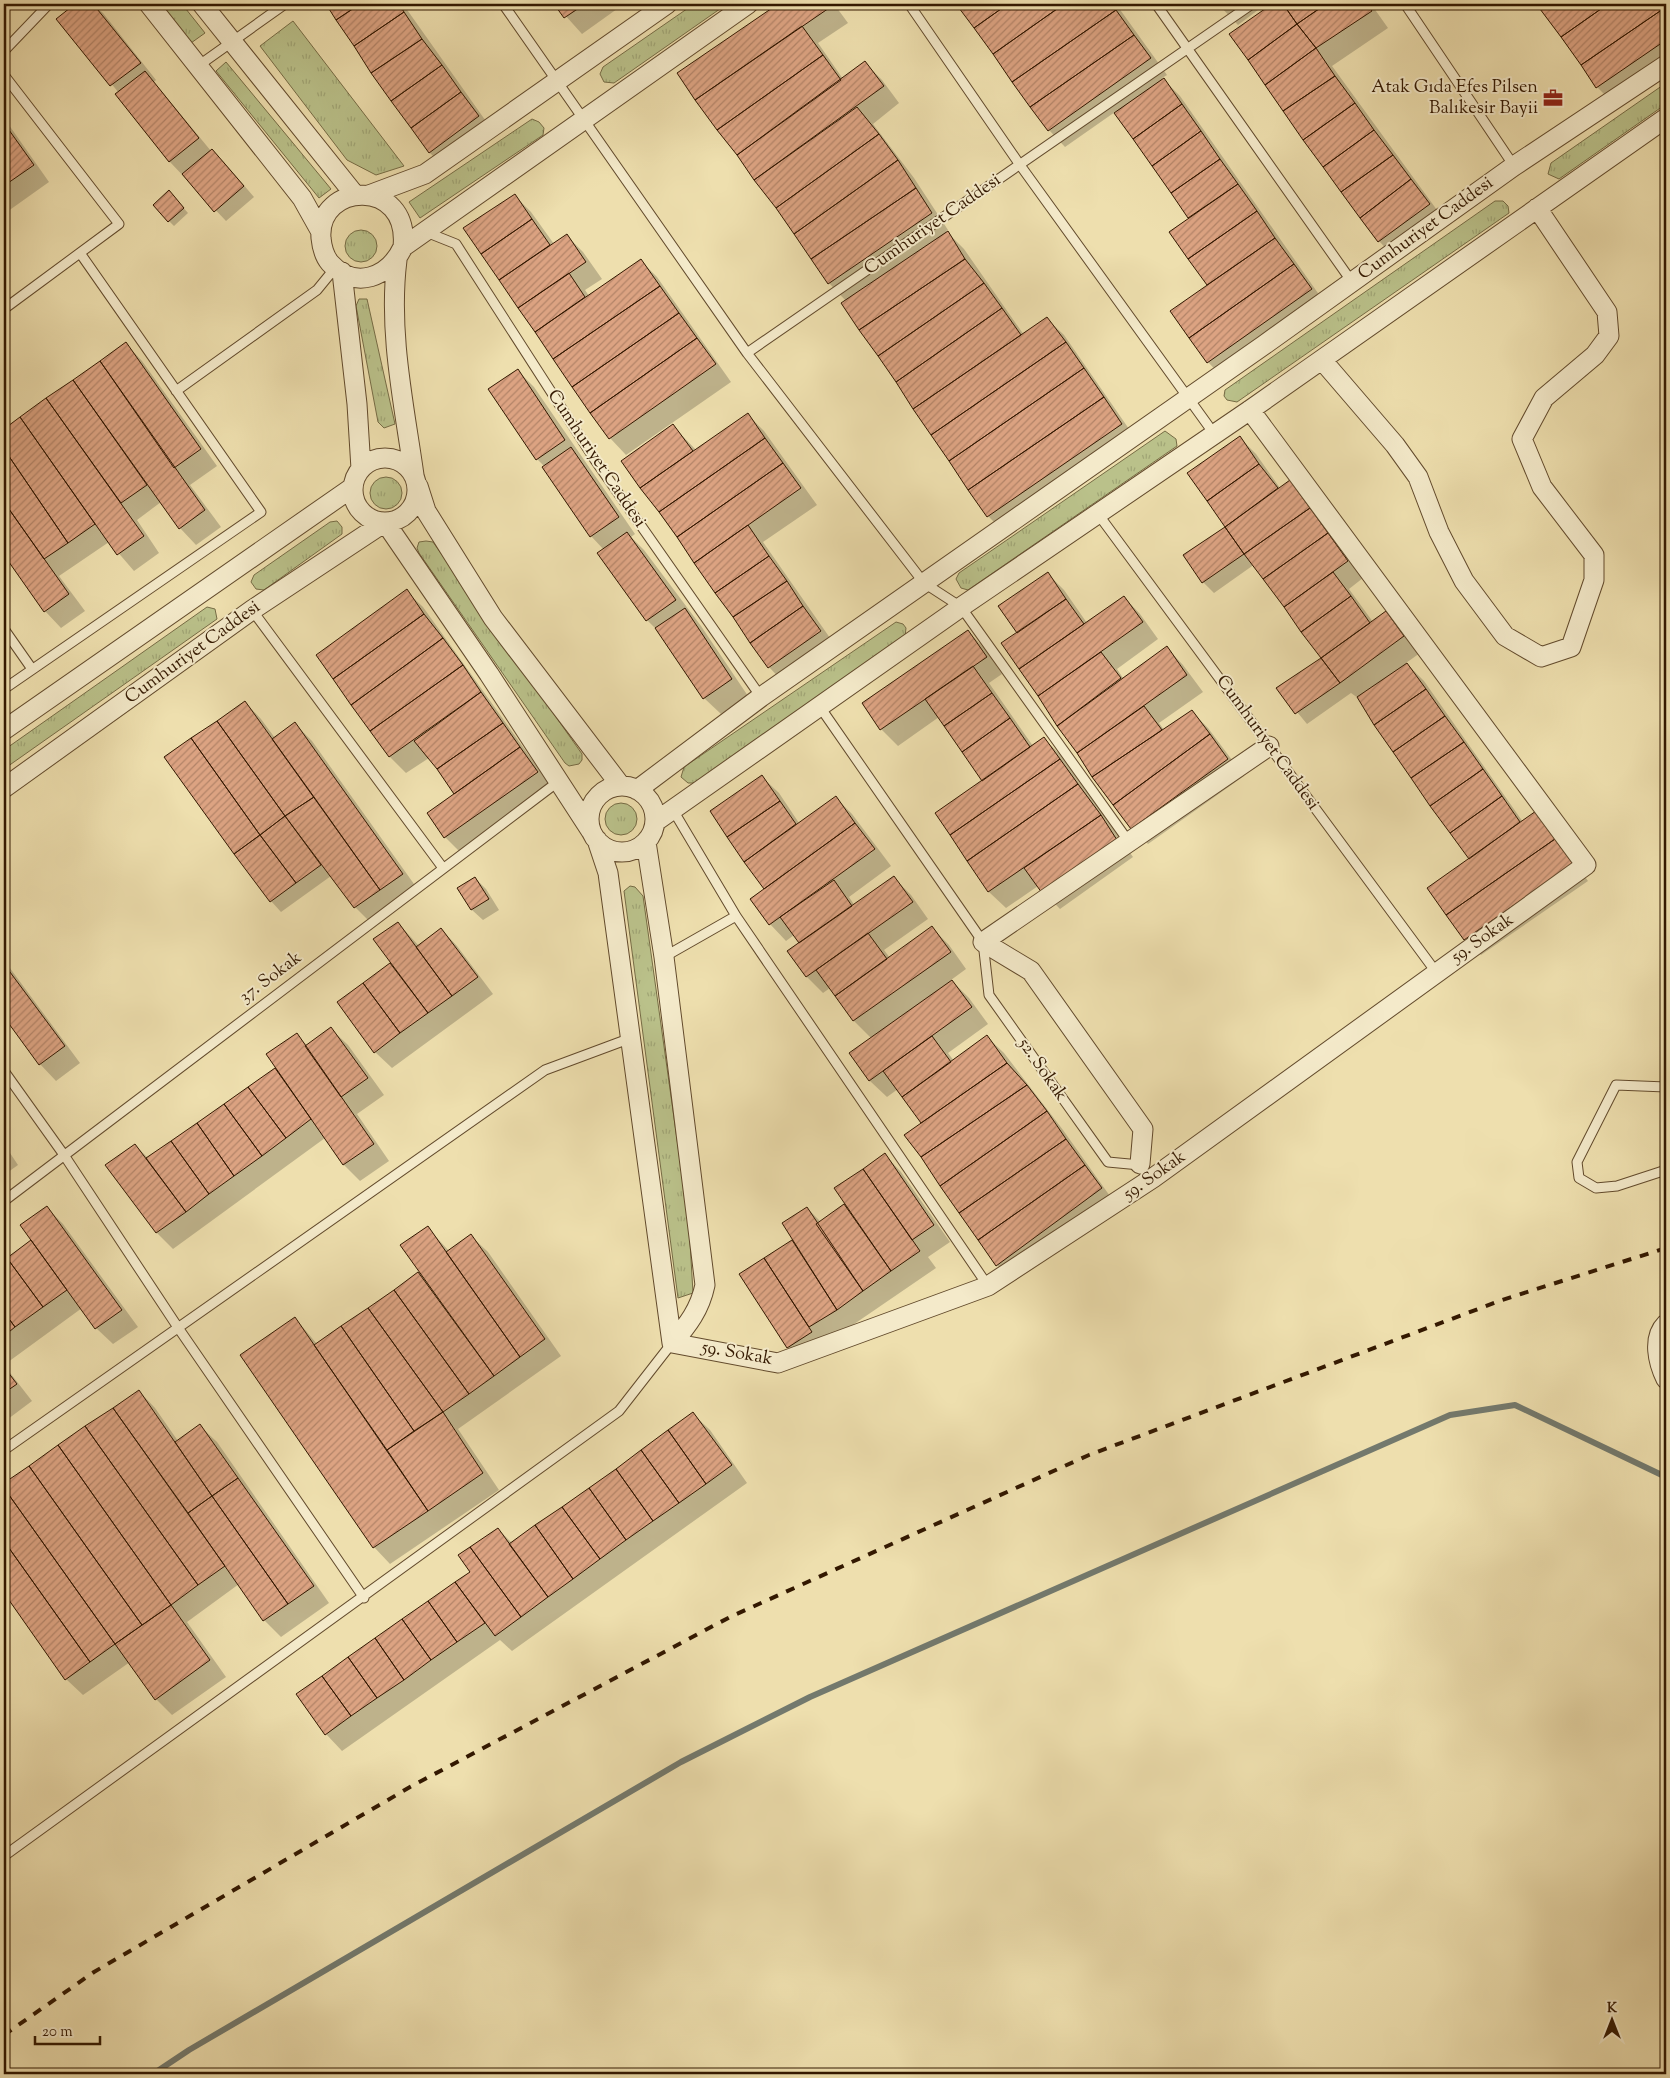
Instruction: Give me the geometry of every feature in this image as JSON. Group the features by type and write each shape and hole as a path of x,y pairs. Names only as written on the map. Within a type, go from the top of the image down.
{"street":[{"path":"149,4 302,198 321,232"},
{"path":"202,4 362,195 382,199 393,208 401,220 404,233 393,296 400,375 417,497 413,507 400,518 384,522 365,515 356,503 353,487"},
{"path":"666,4 425,174 362,195 342,199 324,219 321,245 326,258 338,270 360,278 374,277 387,270 400,254 425,231 748,4"},
{"name":"Cumhuriyet Caddesi","path":"629,788 762,698 1189,398 1514,166 1666,65"},
{"path":"655,822 961,607 1215,435 1666,118"},
{"path":"1322,360 1396,445 1418,477 1439,532 1464,581 1505,636 1541,657 1571,647 1594,580 1594,555 1542,487 1522,439 1544,398 1595,355 1609,336 1607,312 1537,208"},
{"path":"4,730 353,487 361,469 357,404 338,270"},
{"name":"59. Sokak","path":"672,1343 778,1363 988,1286 1153,1178 1586,865 1250,410"},
{"path":"361,469 374,460 389,458 399,461 416,481 426,511 493,618 629,788 650,800 655,822 652,833 646,842 626,852 605,847 594,836 590,810 594,800 606,790 629,788"},
{"path":"384,522 489,674 559,781 594,836 608,873 672,1343"},
{"name":"Cumhuriyet Caddesi","path":"4,788 252,610 384,522"},
{"path":"983,942 1270,746"},
{"path":"646,842 664,957 705,1285 701,1304 687,1326 672,1343"},
{"name":"52. Sokak","path":"983,942 1031,971 1138,1121 1143,1129 1140,1164"},
{"path":"1666,1324 1657,1345 1660,1367 1666,1378"}],"lane":[{"path":"4,51 49,4"},
{"path":"198,66 286,4"},
{"path":"503,4 747,353 924,583 961,607 1129,842"},
{"name":"Cumhuriyet Caddesi","path":"909,4 1020,164 1215,435"},
{"path":"1156,4 1352,282"},
{"name":"Cumhuriyet Caddesi","path":"747,353 1252,4"},
{"path":"1405,4 1514,166"},
{"path":"4,75 118,224 4,309"},
{"name":"Cumhuriyet Caddesi","path":"425,231 456,244 595,460 762,698"},
{"path":"4,688 261,512 80,253"},
{"path":"176,391 317,290 338,270"},
{"name":"Cumhuriyet Caddesi","path":"1098,514 1436,972"},
{"path":"252,610 443,868"},
{"path":"4,629 32,669"},
{"name":"52. Sokak","path":"820,707 983,942 989,995 1000,1011 1108,1162 1140,1164"},
{"name":"37. Sokak","path":"4,1201 559,781"},
{"path":"673,810 736,916 988,1286"},
{"path":"664,957 736,916"},
{"path":"4,1450 179,1329 545,1070 631,1038"},
{"path":"4,1071 64,1155 179,1329 364,1598"},
{"path":"1666,1087 1616,1086 1577,1162 1579,1178 1596,1188 1617,1186 1666,1170"},
{"path":"1140,1164 1153,1178"},
{"path":"4,1856 364,1598 619,1411 672,1343"}],"green space":[{"path":"161,4 182,4 205,33 191,43"},
{"path":"694,4 727,4 614,83 604,82 600,74 603,67"},
{"path":"293,21 404,166 376,175 347,160 260,46"},
{"path":"226,62 331,189 319,198 216,71"},
{"path":"1666,83 1666,104 1559,179 1548,174 1551,163"},
{"path":"532,119 539,122 544,128 543,135 420,218 409,202"},
{"path":"1495,201 1503,201 1508,206 1509,213 1237,402 1227,400 1224,396 1225,390"},
{"path":"361,230 367,231 372,235 376,240 376,252 372,257 367,261 361,262 355,261 350,257 346,252 345,246 346,240 350,235 355,231"},
{"path":"359,299 367,299 395,424 384,428 378,422 356,306"},
{"path":"1165,431 1176,439 1177,446 968,590 961,588 956,579 959,573"},
{"path":"386,477 397,482 402,493 397,504 386,509 375,504 370,493 375,482"},
{"path":"337,521 342,527 342,534 264,590 256,589 251,582 254,575 330,522"},
{"path":"419,542 433,542 582,754 582,760 579,764 569,766 565,763 419,553 417,548"},
{"path":"207,607 215,609 217,619 4,769 4,750"},
{"path":"896,622 903,624 906,628 905,637 698,783 688,783 681,777 684,767"},
{"path":"621,803 627,804 632,808 636,813 636,825 632,830 627,834 621,835 615,834 610,830 606,825 605,819 606,813 610,808 615,804"},
{"path":"630,886 635,887 643,896 689,1225 693,1293 678,1298 624,891"}],"building":[{"path":"75,4 93,4 141,63 110,86 56,19"},
{"path":"326,4 360,4 336,20"},
{"path":"360,4 399,4 404,12 354,46 336,20"},
{"path":"554,4 585,4 564,18"},
{"path":"778,4 830,4 832,6 695,100 677,73"},
{"path":"956,4 1008,4 974,28"},
{"path":"1008,4 1064,4 993,54 974,28"},
{"path":"1064,4 1112,4 1116,10 1012,82 993,54"},
{"path":"1216,4 1227,4 1220,9"},
{"path":"1272,4 1283,4 1297,24 1248,60 1229,34"},
{"path":"1283,4 1326,4 1297,24"},
{"path":"1326,4 1367,4 1372,11 1316,48 1297,24"},
{"path":"1536,4 1548,4 1540,9"},
{"path":"1548,4 1608,4 1561,37 1540,9"},
{"path":"1608,4 1666,4 1666,7 1581,65 1561,37"},
{"path":"1666,7 1666,40 1596,88 1581,65"},
{"path":"1116,10 1134,35 1030,107 1012,82"},
{"path":"404,12 422,39 371,73 354,46"},
{"path":"1297,24 1316,48 1265,85 1248,60"},
{"path":"802,26 823,55 717,130 695,100"},
{"path":"1134,35 1151,58 1048,131 1030,107"},
{"path":"422,39 442,65 391,101 371,73"},
{"path":"1316,48 1335,76 1283,111 1265,85"},
{"path":"823,55 841,80 737,155 717,130"},
{"path":"865,61 884,86 754,180 737,155"},
{"path":"442,65 461,92 411,128 391,101"},
{"path":"145,71 199,138 169,162 115,94"},
{"path":"1335,76 1355,103 1303,140 1283,111"},
{"path":"1164,78 1182,104 1133,139 1114,113"},
{"path":"461,92 479,116 429,153 411,128"},
{"path":"1355,103 1374,130 1323,167 1303,140"},
{"path":"1182,104 1201,131 1152,166 1133,139"},
{"path":"857,107 879,134 776,208 754,180"},
{"path":"4,123 34,165 8,183 4,177"},
{"path":"1374,130 1393,155 1341,192 1323,167"},
{"path":"1201,131 1220,159 1171,193 1152,166"},
{"path":"879,134 898,160 794,234 776,208"},
{"path":"212,149 244,186 214,212 182,174"},
{"path":"1393,155 1411,179 1360,218 1341,192"},
{"path":"1220,159 1238,184 1188,218 1171,193"},
{"path":"898,160 916,188 811,259 794,234"},
{"path":"1411,179 1430,204 1378,242 1360,218"},
{"path":"1238,184 1257,211 1188,259 1169,232"},
{"path":"916,188 932,213 828,284 811,259"},
{"path":"169,190 184,208 168,222 153,205"},
{"path":"515,194 532,219 481,254 463,228"},
{"path":"1257,211 1275,238 1207,285 1188,259"},
{"path":"532,219 550,245 499,280 481,254"},
{"path":"948,231 965,259 859,330 841,303"},
{"path":"567,234 586,262 518,308 499,280"},
{"path":"1275,238 1294,264 1189,338 1170,311"},
{"path":"641,259 660,286 553,359 535,332"},
{"path":"965,259 984,283 878,356 859,330"},
{"path":"1294,264 1312,289 1207,363 1189,338"},
{"path":"569,273 585,297 535,332 518,308"},
{"path":"984,283 1002,308 896,382 878,356"},
{"path":"660,286 679,313 572,387 553,359"},
{"path":"1002,308 1021,335 913,409 896,382"},
{"path":"679,313 697,338 590,413 572,387"},
{"path":"1047,317 1066,342 931,435 913,409"},
{"path":"697,338 716,364 609,439 590,413"},
{"path":"126,342 201,449 174,468 100,361"},
{"path":"1066,342 1084,368 949,461 931,435"},
{"path":"100,361 205,510 179,529 73,380"},
{"path":"1084,368 1104,397 968,490 949,461"},
{"path":"518,369 565,440 536,460 488,389"},
{"path":"73,380 147,485 121,503 46,398"},
{"path":"1104,397 1122,424 987,517 968,490"},
{"path":"46,398 144,536 117,555 20,417"},
{"path":"748,413 765,438 659,512 640,488"},
{"path":"20,417 95,524 68,543 4,449 4,429"},
{"path":"673,424 693,451 640,488 621,461"},
{"path":"1240,436 1259,464 1207,501 1187,473"},
{"path":"765,438 783,463 677,537 659,512"},
{"path":"571,447 619,517 590,537 542,467"},
{"path":"4,449 68,543 44,559 4,502"},
{"path":"783,463 801,488 694,563 677,537"},
{"path":"1259,464 1278,488 1225,527 1207,501"},
{"path":"1290,480 1310,508 1244,554 1225,527"},
{"path":"4,502 69,594 44,612 4,555"},
{"path":"1310,508 1328,533 1263,579 1244,554"},
{"path":"748,525 769,556 715,593 694,563"},
{"path":"1225,527 1244,554 1202,583 1183,555"},
{"path":"627,532 676,600 646,621 597,553"},
{"path":"1328,533 1348,561 1284,607 1263,579"},
{"path":"769,556 787,581 733,617 715,593"},
{"path":"1048,572 1066,599 1017,633 998,606"},
{"path":"1333,572 1351,596 1301,632 1284,607"},
{"path":"787,581 803,606 750,643 733,617"},
{"path":"407,589 424,614 333,679 316,655"},
{"path":"1124,596 1143,622 1038,696 1019,669"},
{"path":"1351,596 1370,623 1321,658 1301,632"},
{"path":"1066,599 1084,624 1019,669 1001,643"},
{"path":"803,606 821,631 768,668 750,643"},
{"path":"685,608 732,679 703,699 655,628"},
{"path":"1386,611 1404,636 1340,683 1321,658"},
{"path":"424,614 443,638 351,705 333,679"},
{"path":"968,630 987,657 880,730 862,703"},
{"path":"443,638 463,665 370,731 351,705"},
{"path":"1167,646 1187,675 1077,753 1057,726"},
{"path":"1101,652 1121,678 1057,726 1038,696"},
{"path":"1321,658 1340,683 1295,714 1276,688"},
{"path":"1407,663 1426,689 1374,725 1357,697"},
{"path":"463,665 481,692 389,757 370,731"},
{"path":"973,666 992,693 944,726 925,699"},
{"path":"1426,689 1445,716 1393,752 1374,725"},
{"path":"481,692 503,723 437,769 414,741"},
{"path":"992,693 1010,718 962,752 944,726"},
{"path":"245,701 314,797 285,816 217,721"},
{"path":"1144,706 1162,730 1092,777 1077,753"},
{"path":"1192,710 1210,734 1113,805 1092,777"},
{"path":"1445,716 1464,742 1411,778 1393,752"},
{"path":"1010,718 1030,747 982,781 962,752"},
{"path":"217,721 285,816 260,835 191,738"},
{"path":"295,722 403,874 380,890 272,739"},
{"path":"503,723 520,747 454,794 437,769"},
{"path":"1210,734 1228,759 1131,829 1113,805"},
{"path":"1044,737 1060,759 950,835 935,813"},
{"path":"191,738 260,835 234,854 164,757"},
{"path":"1464,742 1483,769 1430,806 1411,778"},
{"path":"520,747 538,772 444,838 427,813"},
{"path":"1060,759 1078,784 967,861 950,835"},
{"path":"1483,769 1502,796 1450,833 1430,806"},
{"path":"762,775 780,801 727,837 710,811"},
{"path":"1078,784 1101,815 988,892 967,861"},
{"path":"836,796 855,823 764,889 744,862"},
{"path":"1502,796 1520,822 1469,859 1450,833"},
{"path":"314,797 380,890 354,908 285,816"},
{"path":"780,801 796,824 744,862 727,837"},
{"path":"1536,811 1555,839 1446,915 1427,888"},
{"path":"1101,815 1117,840 1042,893 1024,868"},
{"path":"285,816 321,865 296,883 260,835"},
{"path":"855,823 875,849 769,925 750,899"},
{"path":"260,835 296,883 270,902 234,854"},
{"path":"1555,839 1573,864 1464,940 1446,915"},
{"path":"894,876 913,902 806,977 787,951"},
{"path":"475,877 489,899 471,910 457,888"},
{"path":"834,880 852,906 799,943 780,917"},
{"path":"398,922 452,996 428,1013 373,939"},
{"path":"932,926 951,952 853,1021 835,996"},
{"path":"441,928 478,977 452,996 416,947"},
{"path":"868,933 887,959 835,996 816,970"},
{"path":"390,963 428,1013 400,1033 363,983"},
{"path":"4,964 65,1046 39,1065 4,1017"},
{"path":"952,980 972,1007 869,1081 849,1053"},
{"path":"363,983 400,1033 374,1053 337,1002"},
{"path":"331,1027 368,1078 341,1097 305,1046"},
{"path":"297,1033 374,1144 343,1165 266,1054"},
{"path":"987,1035 1007,1063 921,1123 902,1097"},
{"path":"932,1036 951,1062 902,1097 883,1071"},
{"path":"1007,1063 1027,1085 921,1157 904,1135"},
{"path":"275,1068 311,1119 286,1138 248,1087"},
{"path":"1027,1085 1047,1111 940,1186 921,1157"},
{"path":"248,1087 286,1138 262,1156 224,1104"},
{"path":"224,1104 262,1156 234,1176 197,1123"},
{"path":"1047,1111 1066,1139 959,1213 940,1186"},
{"path":"197,1123 234,1176 209,1194 171,1141"},
{"path":"1066,1139 1085,1165 978,1240 959,1213"},
{"path":"171,1141 209,1194 186,1212 146,1158"},
{"path":"135,1144 186,1212 156,1233 105,1165"},
{"path":"885,1153 934,1225 912,1240 863,1169"},
{"path":"1085,1165 1102,1188 996,1266 978,1240"},
{"path":"863,1169 920,1251 891,1271 834,1188"},
{"path":"844,1204 891,1271 863,1291 816,1224"},
{"path":"47,1206 122,1310 95,1329 20,1225"},
{"path":"807,1207 863,1291 837,1310 782,1223"},
{"path":"428,1226 520,1357 494,1376 400,1245"},
{"path":"471,1234 545,1339 520,1357 446,1252"},
{"path":"31,1240 67,1290 43,1307 7,1258"},
{"path":"792,1240 837,1310 809,1327 764,1258"},
{"path":"7,1258 43,1307 15,1327 4,1312 4,1260"},
{"path":"764,1258 812,1332 787,1348 739,1274"},
{"path":"418,1272 494,1376 469,1394 394,1290"},
{"path":"394,1290 469,1394 443,1412 368,1308"},
{"path":"368,1308 443,1412 414,1431 341,1326"},
{"path":"4,1312 15,1327 4,1336"},
{"path":"295,1317 428,1511 373,1548 240,1355"},
{"path":"341,1326 414,1431 387,1450 314,1345"},
{"path":"4,1367 17,1384 4,1393"},
{"path":"139,1390 212,1496 188,1513 113,1408"},
{"path":"113,1408 225,1566 198,1585 85,1426"},
{"path":"443,1412 483,1473 428,1511 387,1450"},
{"path":"693,1412 732,1465 706,1484 668,1430"},
{"path":"200,1424 238,1478 212,1496 175,1442"},
{"path":"85,1426 198,1585 171,1605 58,1445"},
{"path":"668,1430 706,1484 679,1503 641,1450"},
{"path":"58,1445 171,1605 142,1625 29,1466"},
{"path":"641,1450 679,1503 653,1521 616,1469"},
{"path":"29,1466 142,1625 115,1644 4,1488 4,1483"},
{"path":"616,1469 653,1521 626,1540 589,1488"},
{"path":"238,1478 314,1586 288,1604 212,1496"},
{"path":"4,1488 115,1644 90,1662 4,1541"},
{"path":"589,1488 626,1540 600,1559 562,1507"},
{"path":"212,1496 288,1604 263,1621 188,1513"},
{"path":"562,1507 600,1559 573,1579 535,1525"},
{"path":"535,1525 573,1579 548,1597 509,1544"},
{"path":"498,1528 548,1597 521,1617 470,1547"},
{"path":"4,1541 90,1662 65,1680 4,1593"},
{"path":"470,1547 521,1617 495,1636 455,1582 470,1572 458,1555"},
{"path":"455,1582 485,1623 457,1642 428,1601"},
{"path":"428,1601 457,1642 431,1660 402,1619"},
{"path":"171,1605 210,1660 155,1700 115,1644"},
{"path":"402,1619 431,1660 404,1680 375,1638"},
{"path":"375,1638 404,1680 377,1698 348,1657"},
{"path":"348,1657 377,1698 351,1716 322,1676"},
{"path":"322,1676 351,1716 325,1735 296,1694"}],"waterway":[{"path":"153,2074 189,2050 681,1762 810,1697 1450,1415 1515,1405 1666,1477"}],"railway":[{"path":"4,2035 94,1972 410,1787 730,1617 1089,1455 1502,1300 1666,1248"}],"place":[{"name":"Atak Gıda Efes Pilsen Balıkesir Bayii","path":"1553,98"}]}
